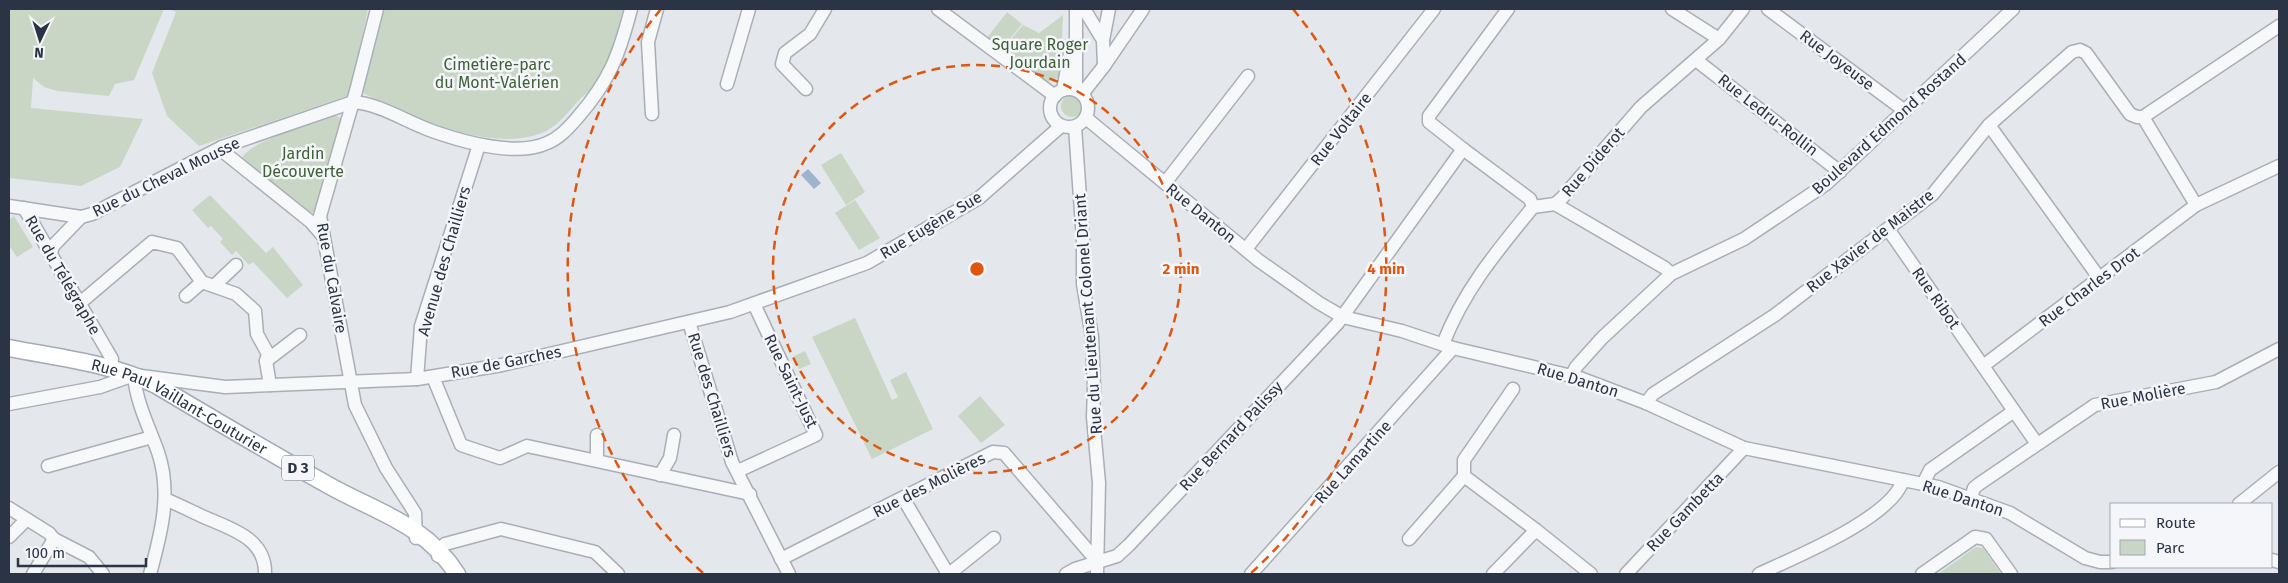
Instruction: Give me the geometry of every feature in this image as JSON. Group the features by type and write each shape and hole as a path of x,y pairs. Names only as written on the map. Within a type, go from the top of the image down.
{"main road":[{"name":"Rue Paul Vaillant-Couturier","path":"9,348 111,368 134,375 416,534 439,553 456,573"}],"street":[{"name":"Rue du Calvaire","path":"377,9 353,102 316,219 325,237 355,405 369,438 415,513 416,534"},
{"path":"353,102 368,103 412,124 479,145 519,148 546,144 563,134 612,71 631,9"},
{"path":"652,114 648,42 658,9"},
{"path":"727,84 749,9"},
{"path":"806,89 782,64 785,53 810,34 825,9"},
{"path":"938,9 1069,92 1088,106 1086,118 1075,127 1061,126 1055,122 1051,113 1051,103 1069,92 1104,66 1142,9"},
{"path":"1069,92 1076,9"},
{"path":"1084,9 1103,40"},
{"path":"1104,66 1103,40 1109,9"},
{"name":"Rue Voltaire","path":"1246,249 1434,9"},
{"path":"1448,346 1460,303 1532,206 1530,199 1429,122 1429,116 1508,9"},
{"path":"1672,9 1719,39"},
{"name":"Rue Diderot","path":"1532,206 1555,204 1641,107 1719,39 1743,9"},
{"name":"Rue Joyeuse","path":"1768,9 1905,111"},
{"name":"Boulevard Edmond Rostand","path":"1572,375 1576,367 1602,338 1671,274 1728,248 1760,230 1804,200 1840,172 2013,9"},
{"path":"2196,205 2143,117 2279,26"},
{"name":"Rue Xavier de Maistre","path":"1646,402 1653,394 1775,315 1933,194 1989,125 2072,52 2080,50 2086,52 2130,114 2137,118 2143,117"},
{"name":"Rue Ledru-Rollin","path":"1696,60 1840,172"},
{"path":"1165,183 1248,76"},
{"name":"Rue du Cheval Mousse","path":"51,253 53,246 81,217 92,214 222,147 353,102"},
{"name":"Rue Danton","path":"1086,118 1288,282 1343,317 1448,346 1572,375 1646,402 1744,448 1923,484 1970,498 2010,513 2103,566"},
{"path":"1989,125 2100,279"},
{"name":"Rue Eugène Sue","path":"867,263 979,198 1061,126"},
{"name":"Rue du Lieutenant Colonel Driant","path":"1075,127 1083,240 1083,284 1092,337 1093,425 1099,483 1097,568"},
{"name":"Avenue des Chailliers","path":"417,379 421,326 479,145"},
{"path":"222,147 226,154 316,219"},
{"name":"Rue Bernard Palissy","path":"1097,568 1118,554 1343,317 1463,149"},
{"name":"Rue Charles Drot","path":"1983,366 2196,205 2279,166"},
{"path":"1555,204 1665,268 1671,274"},
{"path":"9,206 81,217"},
{"name":"Rue du Télégraphe","path":"24,208 112,359 111,368"},
{"name":"Rue Ribot","path":"1888,230 1983,366"},
{"path":"80,303 152,242 177,248 208,284 236,294 255,311 257,334 268,354 266,361 270,385"},
{"name":"Rue de Garches","path":"134,375 225,387 434,377 502,365 689,322 754,304 867,263"},
{"path":"186,296 236,265"},
{"name":"Rue Saint-Just","path":"738,471 816,434 754,304"},
{"name":"Rue des Chailliers","path":"689,322 732,462 790,574"},
{"path":"266,361 300,335"},
{"name":"Rue Lamartine","path":"1250,574 1448,346"},
{"name":"Rue Molière","path":"1970,498 1974,488 1979,484 2096,404 2216,382 2279,349"},
{"path":"1983,366 2037,444"},
{"path":"9,404 100,387 134,375 135,390 159,455 165,499 162,531 150,574"},
{"path":"434,377 461,445 500,458 527,446 750,494"},
{"path":"1409,539 1464,476 1464,460 1513,389"},
{"path":"1923,484 1930,470 2014,411"},
{"path":"597,435 597,460"},
{"path":"660,475 670,458 674,435"},
{"path":"48,466 152,437"},
{"name":"Rue Gambetta","path":"1626,574 1744,448"},
{"name":"Rue des Molières","path":"781,559 993,452 1004,454 1097,568"},
{"path":"2240,503 2279,472"},
{"path":"1464,476 1591,574"},
{"path":"1759,574 1851,531 1900,492 1903,480"},
{"path":"903,498 949,574 994,538"},
{"path":"165,499 244,535 255,545 263,558 265,574"},
{"path":"9,508 49,533 54,539 89,557 103,574"},
{"path":"9,537 26,520"},
{"path":"439,553 445,544 501,529 594,552 618,574"},
{"path":"1493,574 1536,530"},
{"path":"1922,574 1975,537 1982,536 2011,574"},
{"path":"32,574 54,539"},
{"path":"1066,574 1097,568"}],"green space":[{"path":"9,9 164,9 134,80 115,84 109,96 58,91 44,87 33,78 31,108 143,119 120,167 81,186 9,178"},
{"path":"169,9 368,9 350,95 199,146 167,116 152,73 176,12"},
{"name":"Cimetière-parc du Mont-Valérien","path":"382,9 623,9 610,60 601,78 595,85 560,121 546,131 525,137 502,139 478,136 428,122 363,93"},
{"path":"1007,12 1022,24 1002,49 987,38"},
{"name":"Square Roger Jourdain","path":"1063,15 1060,77 1047,82 1001,51 1023,25 1039,33"},
{"path":"1072,95 1080,98 1083,106 1080,114 1072,117 1064,114 1061,106 1064,98"},
{"name":"Jardin Découverte","path":"335,115 342,119 315,212 308,213 242,159 255,146 268,139"},
{"path":"841,153 865,192 846,205 821,165"},
{"path":"210,195 266,253 273,247 303,285 287,298 253,262 249,265 236,251 232,255 220,242 223,239 211,226 208,228 192,210"},
{"path":"855,200 880,238 859,250 835,213"},
{"path":"14,216 33,247 17,257 9,245 9,220"},
{"path":"855,318 892,400 898,397 890,380 906,372 933,429 872,459 812,337"},
{"path":"805,351 811,364 799,369 794,356"},
{"path":"980,396 1005,425 981,443 958,416"},
{"path":"1976,547 1983,548 2001,574 1938,574"}],"water":[{"path":"808,169 821,183 814,189 801,175"}]}
